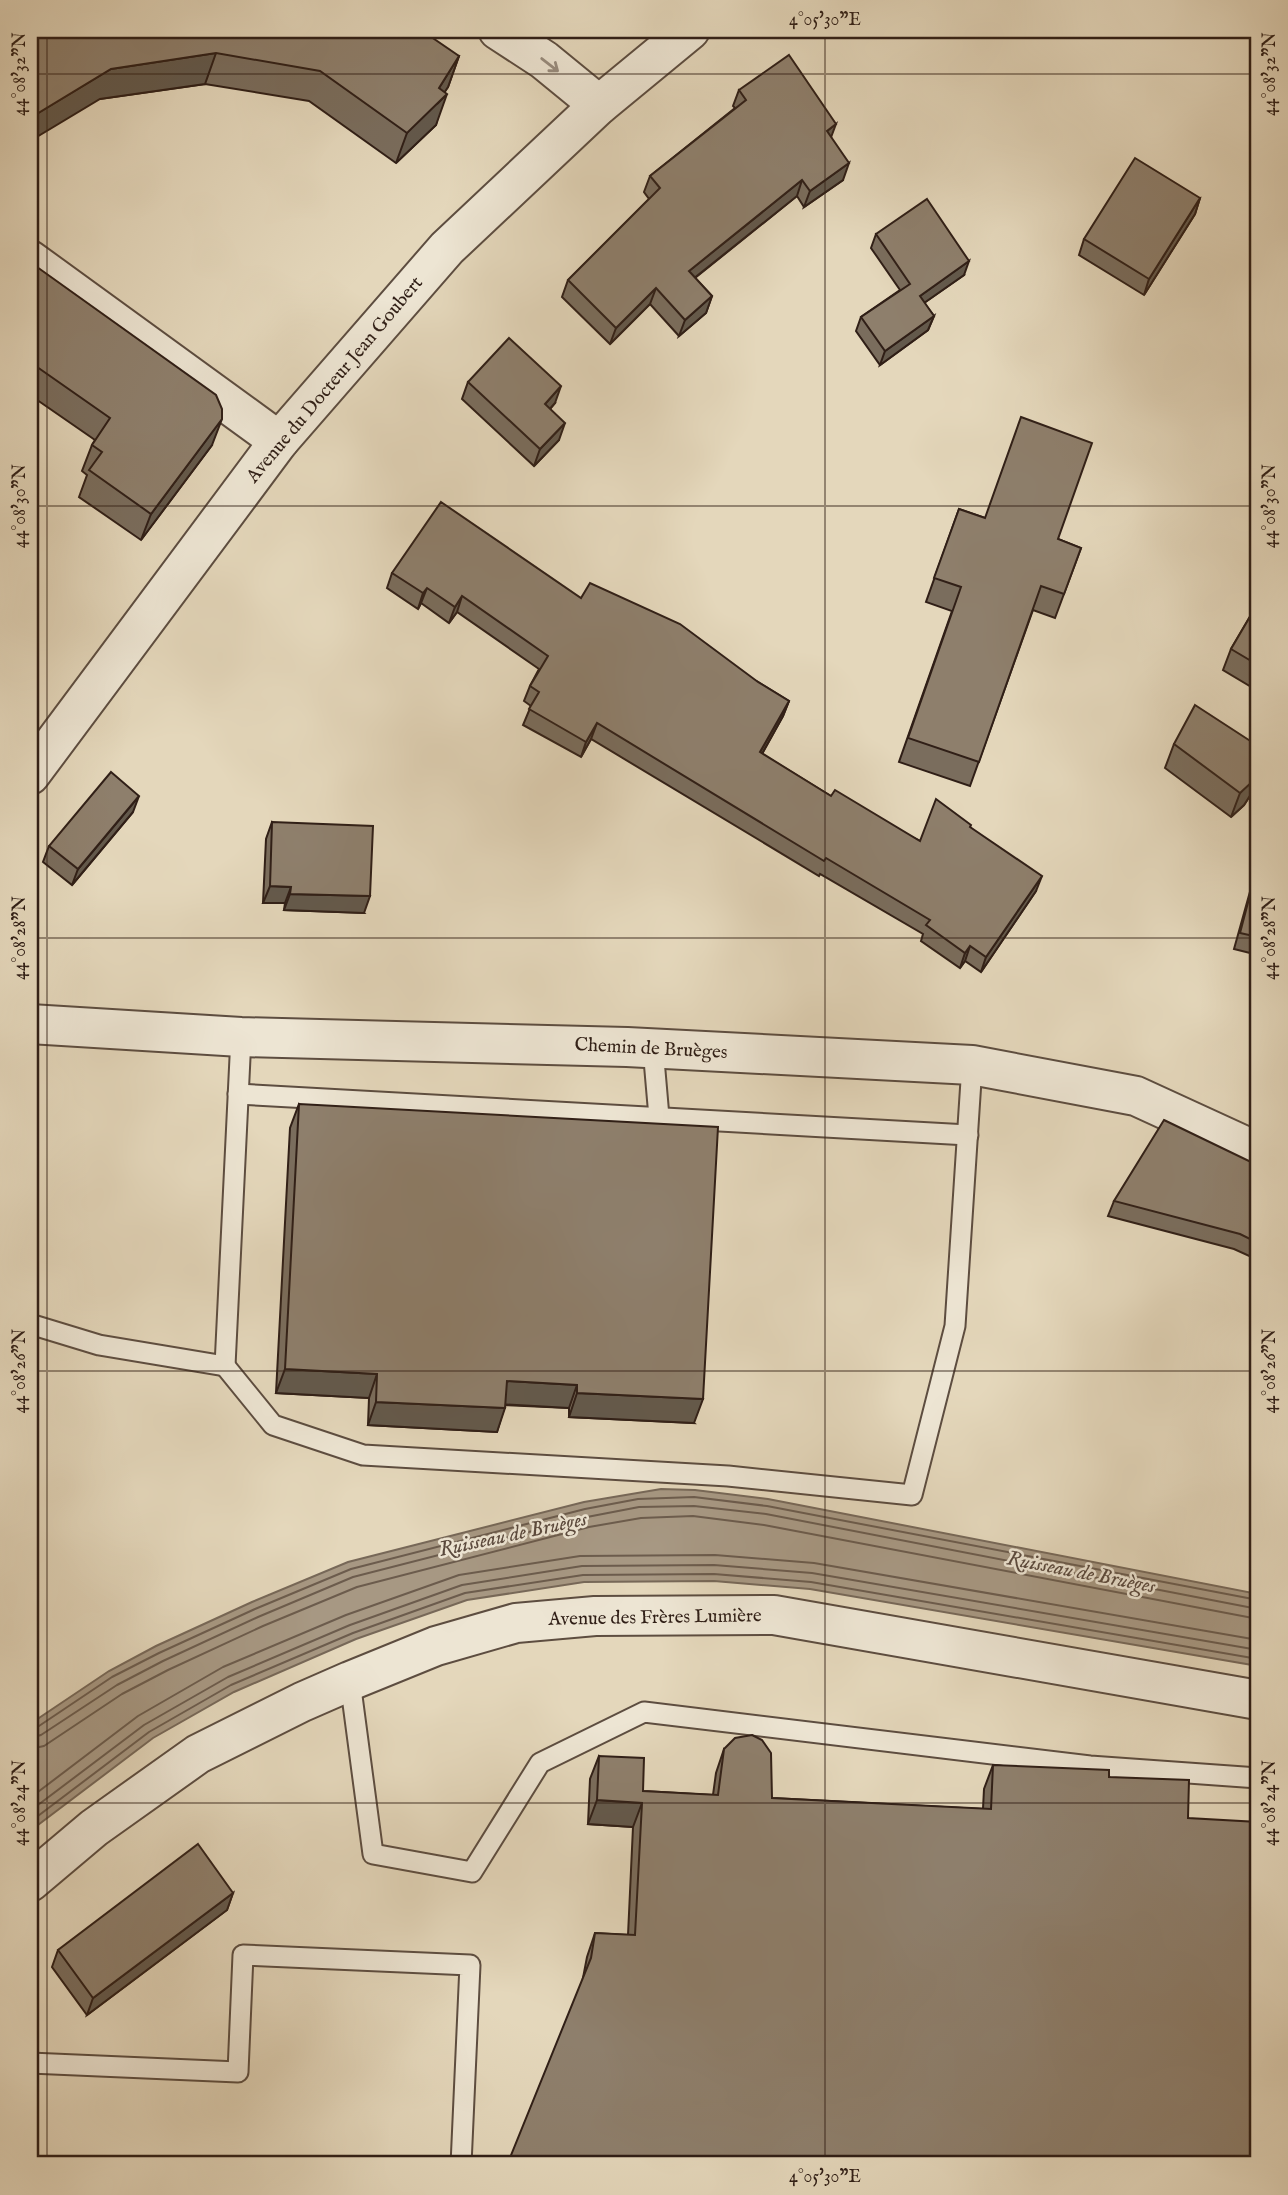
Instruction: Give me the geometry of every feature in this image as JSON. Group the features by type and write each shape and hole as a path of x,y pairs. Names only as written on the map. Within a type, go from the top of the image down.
{"street":[{"path":"498,30 544,60 599,104"},
{"name":"Avenue du Docteur Jean Goubert","path":"30,775 279,441 447,248 599,104 690,30"},
{"path":"30,260 279,441"},
{"name":"Chemin de Bruèges","path":"30,1024 240,1037 653,1048 972,1065 1136,1096 1258,1152"},
{"name":"Avenue des Frères Lumière","path":"30,1882 94,1828 198,1754 350,1681 436,1646 516,1623 594,1616 774,1615 1258,1700"}],"lane":[{"path":"225,1366 240,1037"},
{"path":"653,1048 659,1117"},
{"path":"30,1324 99,1345 225,1366 273,1425 363,1455 729,1476 912,1496 955,1326 972,1065"},
{"path":"238,1094 968,1135"},
{"path":"350,1681 373,1854 472,1872 540,1763 644,1712 1090,1766 1258,1778"},
{"path":"30,2063 238,2072 243,1955 470,1965 461,2165"}],"water":[{"name":"Ruisseau de Bruèges","path":"661,1489 695,1490 768,1499 1258,1594 1258,1666 810,1589 714,1581 584,1582 467,1600 356,1639 234,1692 153,1738 30,1831 30,1724 109,1671 252,1602 348,1562 584,1502"}],"building":[{"path":"30,30 421,30 459,56 439,88 447,94 407,133 320,71 216,53 111,69 30,118"},
{"path":"789,55 836,124 827,131 849,163 810,191 802,180 689,271 712,296 685,320 656,288 616,328 568,280 660,188 650,176 746,100 739,90"},
{"path":"1135,158 1200,198 1149,279 1084,239"},
{"path":"927,199 969,261 920,296 934,316 885,351 861,317 910,284 876,234"},
{"path":"30,262 216,395 222,409 222,419 151,514 89,470 102,452 92,445 110,418 30,362"},
{"path":"509,338 561,386 545,404 565,423 540,449 468,382"},
{"path":"1021,417 1092,443 1058,539 1081,548 1064,594 1041,586 979,762 908,738 961,587 934,578 959,509 985,518"},
{"path":"441,502 581,598 590,583 680,624 758,682 789,701 760,752 831,796 835,790 920,841 936,799 971,825 970,827 1042,876 986,957 970,946 965,953 926,925 930,920 826,858 824,861 597,723 586,742 529,709 539,692 530,686 548,656 462,596 455,607 427,588 423,593 392,573"},
{"path":"1258,603 1258,665 1231,649"},
{"path":"1195,705 1258,746 1258,773 1240,793 1174,744"},
{"path":"111,772 139,796 78,869 49,846"},
{"path":"272,822 373,826 370,896 290,894 291,887 270,886"},
{"path":"1256,872 1258,873 1258,937 1240,933"},
{"path":"299,1104 718,1127 703,1399 577,1393 577,1385 507,1381 505,1408 376,1402 377,1374 285,1369"},
{"path":"1164,1120 1258,1164 1258,1243 1240,1234 1114,1201"},
{"path":"752,1735 762,1740 771,1753 772,1798 991,1809 993,1765 1109,1770 1109,1777 1189,1780 1188,1818 1258,1822 1258,2165 507,2165 591,1958 595,1933 635,1935 642,1803 597,1800 599,1756 644,1758 643,1791 718,1795 724,1749 735,1738"},
{"path":"198,1844 233,1893 93,1998 58,1950"}]}
